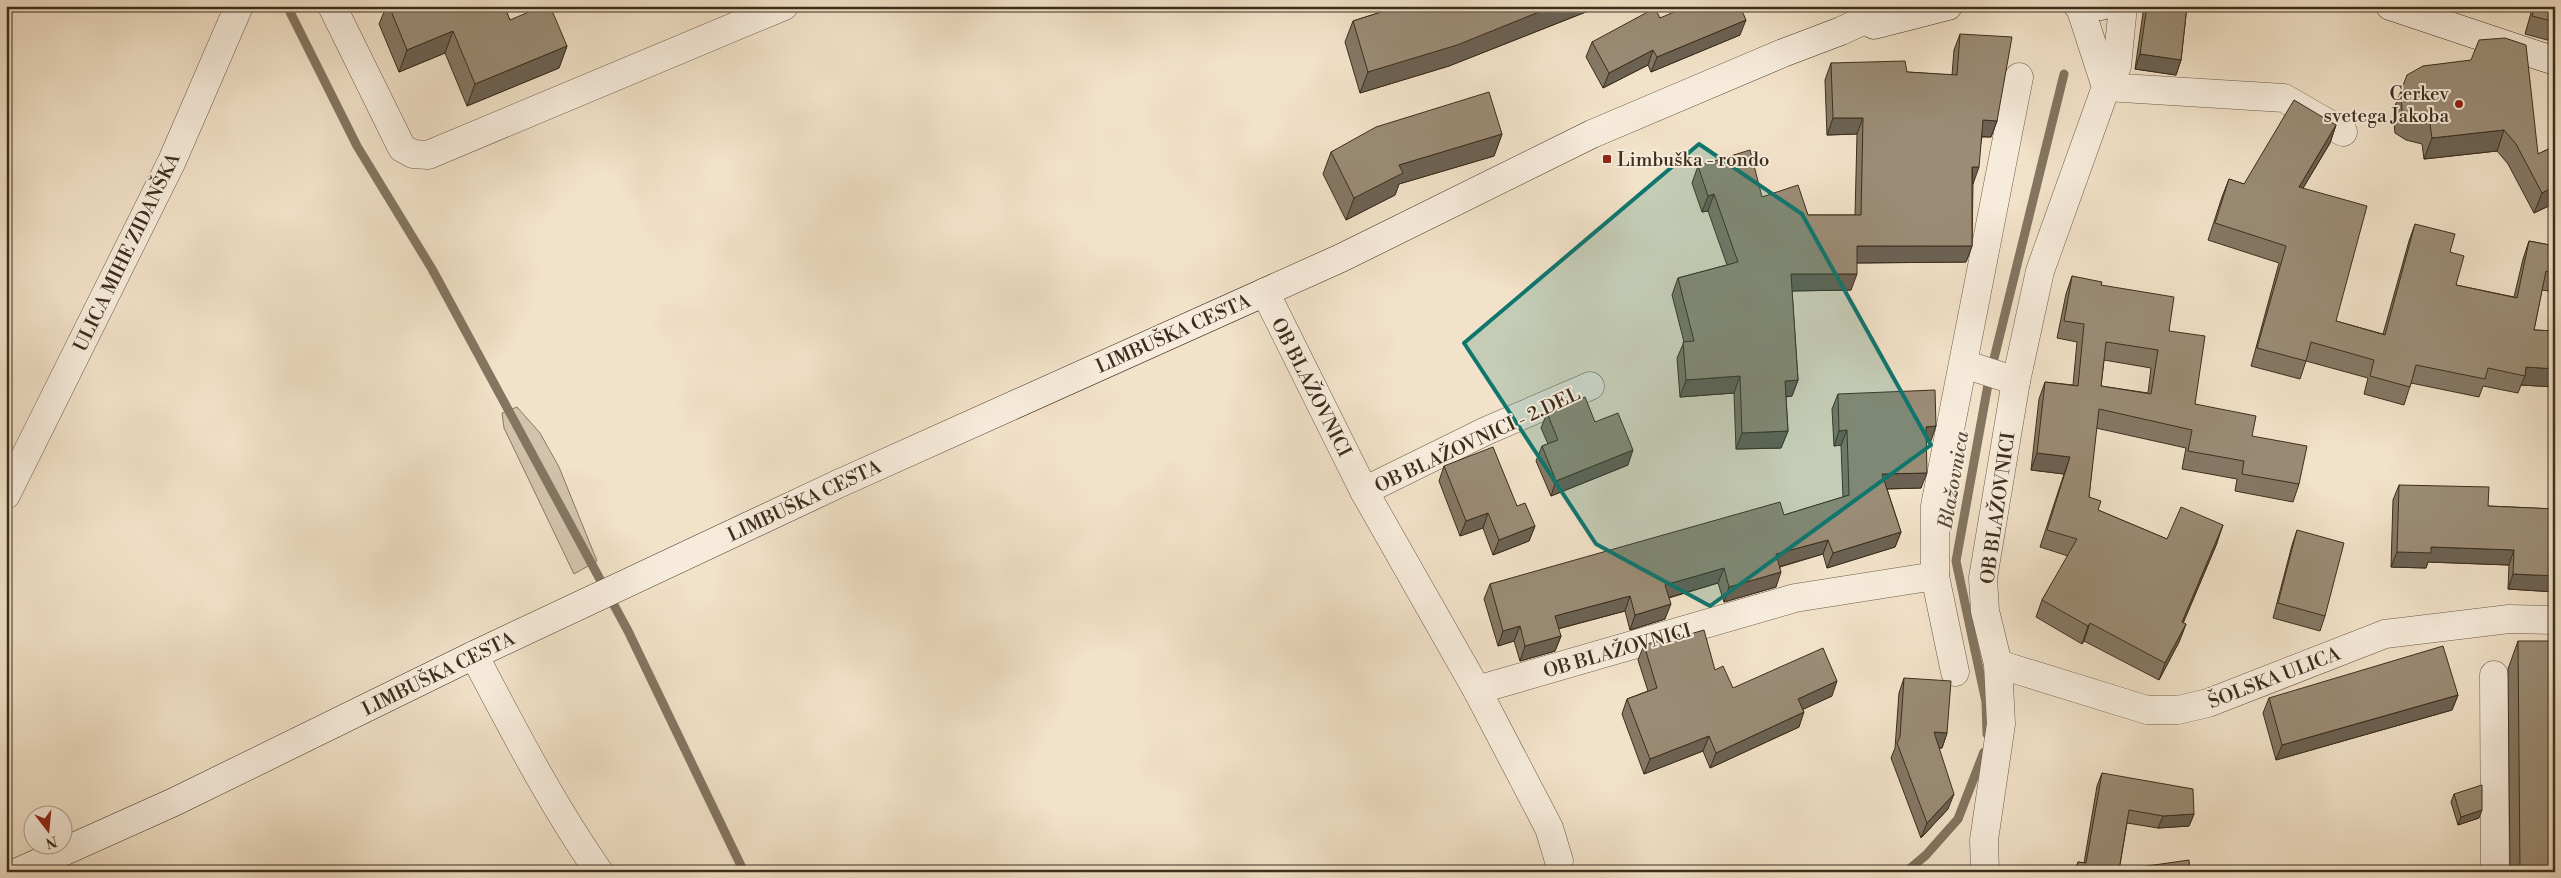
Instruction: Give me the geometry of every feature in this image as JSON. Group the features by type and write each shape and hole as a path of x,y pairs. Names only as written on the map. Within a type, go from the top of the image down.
{"street":[{"name":"ULICA MIHE ZIDANŠKA","path":"6,495 172,161 238,6"},
{"path":"332,6 402,148 413,154 428,155 784,6"},
{"path":"1841,31 1894,6"},
{"path":"1841,31 1948,6"},
{"path":"2101,6 2079,6 2106,87 2284,98 2343,132"},
{"name":"OB BLAŽOVNICI","path":"1985,872 1984,840 2001,724 1998,664 1986,610 1983,578 2010,380 2040,271 2106,87 2117,66 2123,6"},
{"path":"2390,6 2555,60"},
{"name":"LIMBUŠKA CESTA","path":"18,872 174,802 474,655 838,484 1341,258 1592,134 1783,53 1841,31"},
{"path":"1955,672 1935,576 1935,506 1968,366 2019,77"},
{"name":"OB BLAŽOVNICI","path":"1265,292 1364,492 1477,690 1549,828 1559,861"},
{"path":"1968,366 2010,380"},
{"name":"OB BLAŽOVNICI - 2.DEL","path":"1364,492 1486,431 1590,386"},
{"name":"OB BLAŽOVNICI","path":"1477,690 1795,598 1935,576"},
{"name":"ŠOLSKA ULICA","path":"1998,664 2147,710 2178,710 2208,703 2385,634 2509,619 2555,620"},
{"path":"474,655 531,764 599,872"},
{"path":"2494,675 2495,872"}],"highlighted area":[{"path":"1699,144 1802,214 1931,445 1710,606 1596,544 1464,343"}],"shaded area":[{"path":"517,407 540,433 559,467 597,561 574,574 504,428 502,413"}],"building":[{"path":"389,6 504,6 510,20 543,6 550,6 567,46 475,84 453,31 407,50"},
{"path":"1400,6 1554,6 1457,45 1368,72 1353,21"},
{"path":"1688,6 1740,6 1746,20 1657,57 1653,50 1609,73 1592,42 1655,8 1660,18"},
{"path":"2147,6 2187,6 2181,60 2140,54"},
{"path":"2535,6 2555,6 2555,22 2532,16"},
{"path":"1960,34 2012,37 1997,121 1983,120 1979,167 1972,167 1972,246 1857,246 1857,274 1791,274 1798,380 1785,381 1788,431 1742,433 1740,376 1686,380 1683,342 1694,341 1678,278 1738,262 1714,194 1708,196 1698,166 1750,150 1762,197 1798,185 1808,215 1861,215 1863,118 1833,118 1831,63 1905,61 1907,72 1957,75"},
{"path":"2505,38 2526,45 2538,154 2555,146 2555,186 2542,193 2516,144 2504,130 2432,138 2430,124 2402,113 2401,91 2407,75 2423,66 2471,60 2479,40"},
{"path":"1489,92 1502,134 1399,165 1403,173 1354,198 1331,152 1376,127"},
{"path":"2294,100 2336,125 2299,187 2367,206 2336,321 2385,335 2415,224 2455,234 2450,252 2464,256 2456,285 2517,298 2529,241 2555,246 2555,273 2546,271 2534,330 2555,331 2555,369 2526,367 2525,376 2488,368 2485,379 2416,365 2410,387 2370,376 2374,360 2311,342 2306,361 2257,348 2286,246 2215,223 2229,179 2244,184"},
{"path":"2072,276 2102,282 2101,285 2174,297 2169,331 2205,336 2195,404 2256,416 2252,436 2307,446 2299,484 2242,474 2244,461 2188,451 2192,430 2099,409 2089,497 2101,501 2098,510 2167,539 2181,507 2223,525 2182,622 2186,624 2165,663 2090,623 2088,626 2042,600 2077,539 2047,530 2070,457 2037,453 2045,382 2078,386 2084,324 2064,321","holes":["2106,342 2158,350 2151,394 2101,386"]},
{"path":"1935,390 1936,426 1926,427 1927,473 1882,474 1901,532 1833,553 1828,540 1776,554 1781,572 1729,587 1724,568 1665,585 1671,604 1635,615 1630,596 1555,616 1561,636 1525,646 1520,626 1503,631 1490,584 1780,502 1784,515 1849,495 1847,430 1839,431 1838,394"},
{"path":"1585,397 1595,422 1618,413 1633,450 1556,481 1542,446 1558,440 1547,413"},
{"path":"1493,447 1517,506 1525,503 1535,526 1499,540 1488,513 1466,521 1444,466"},
{"path":"2399,485 2489,487 2488,506 2555,509 2555,576 2513,574 2514,550 2431,547 2431,553 2397,552"},
{"path":"2297,530 2344,543 2325,616 2278,603"},
{"path":"1704,630 1715,670 1723,666 1733,688 1823,648 1837,681 1798,699 1804,712 1716,753 1709,736 1650,759 1627,699 1657,688 1644,645 1679,634 1680,637"},
{"path":"2518,641 2555,641 2555,872 2520,872"},
{"path":"2443,646 2458,695 2282,745 2269,698"},
{"path":"1904,678 1951,681 1947,733 1934,732 1954,794 1927,823 1897,743 1900,737"},
{"path":"2102,773 2193,789 2194,814 2163,816 2129,810 2119,870 2189,860 2190,872 2076,872 2078,862 2086,863"},
{"path":"2482,785 2482,810 2461,817 2454,794"}],"waterway":[{"path":"287,6 357,146 432,269 628,631 744,872"},
{"name":"Blažovnica","path":"1987,734 1986,702 1956,561 1989,379 2064,74"},
{"name":"Blažovnica","path":"1906,872 1926,855 1958,819 1984,752"}],"place":[{"name":"Cerkev svetega Jakoba","path":"2459,104"},
{"name":"Limbuška - rondo","path":"1607,159"}]}
